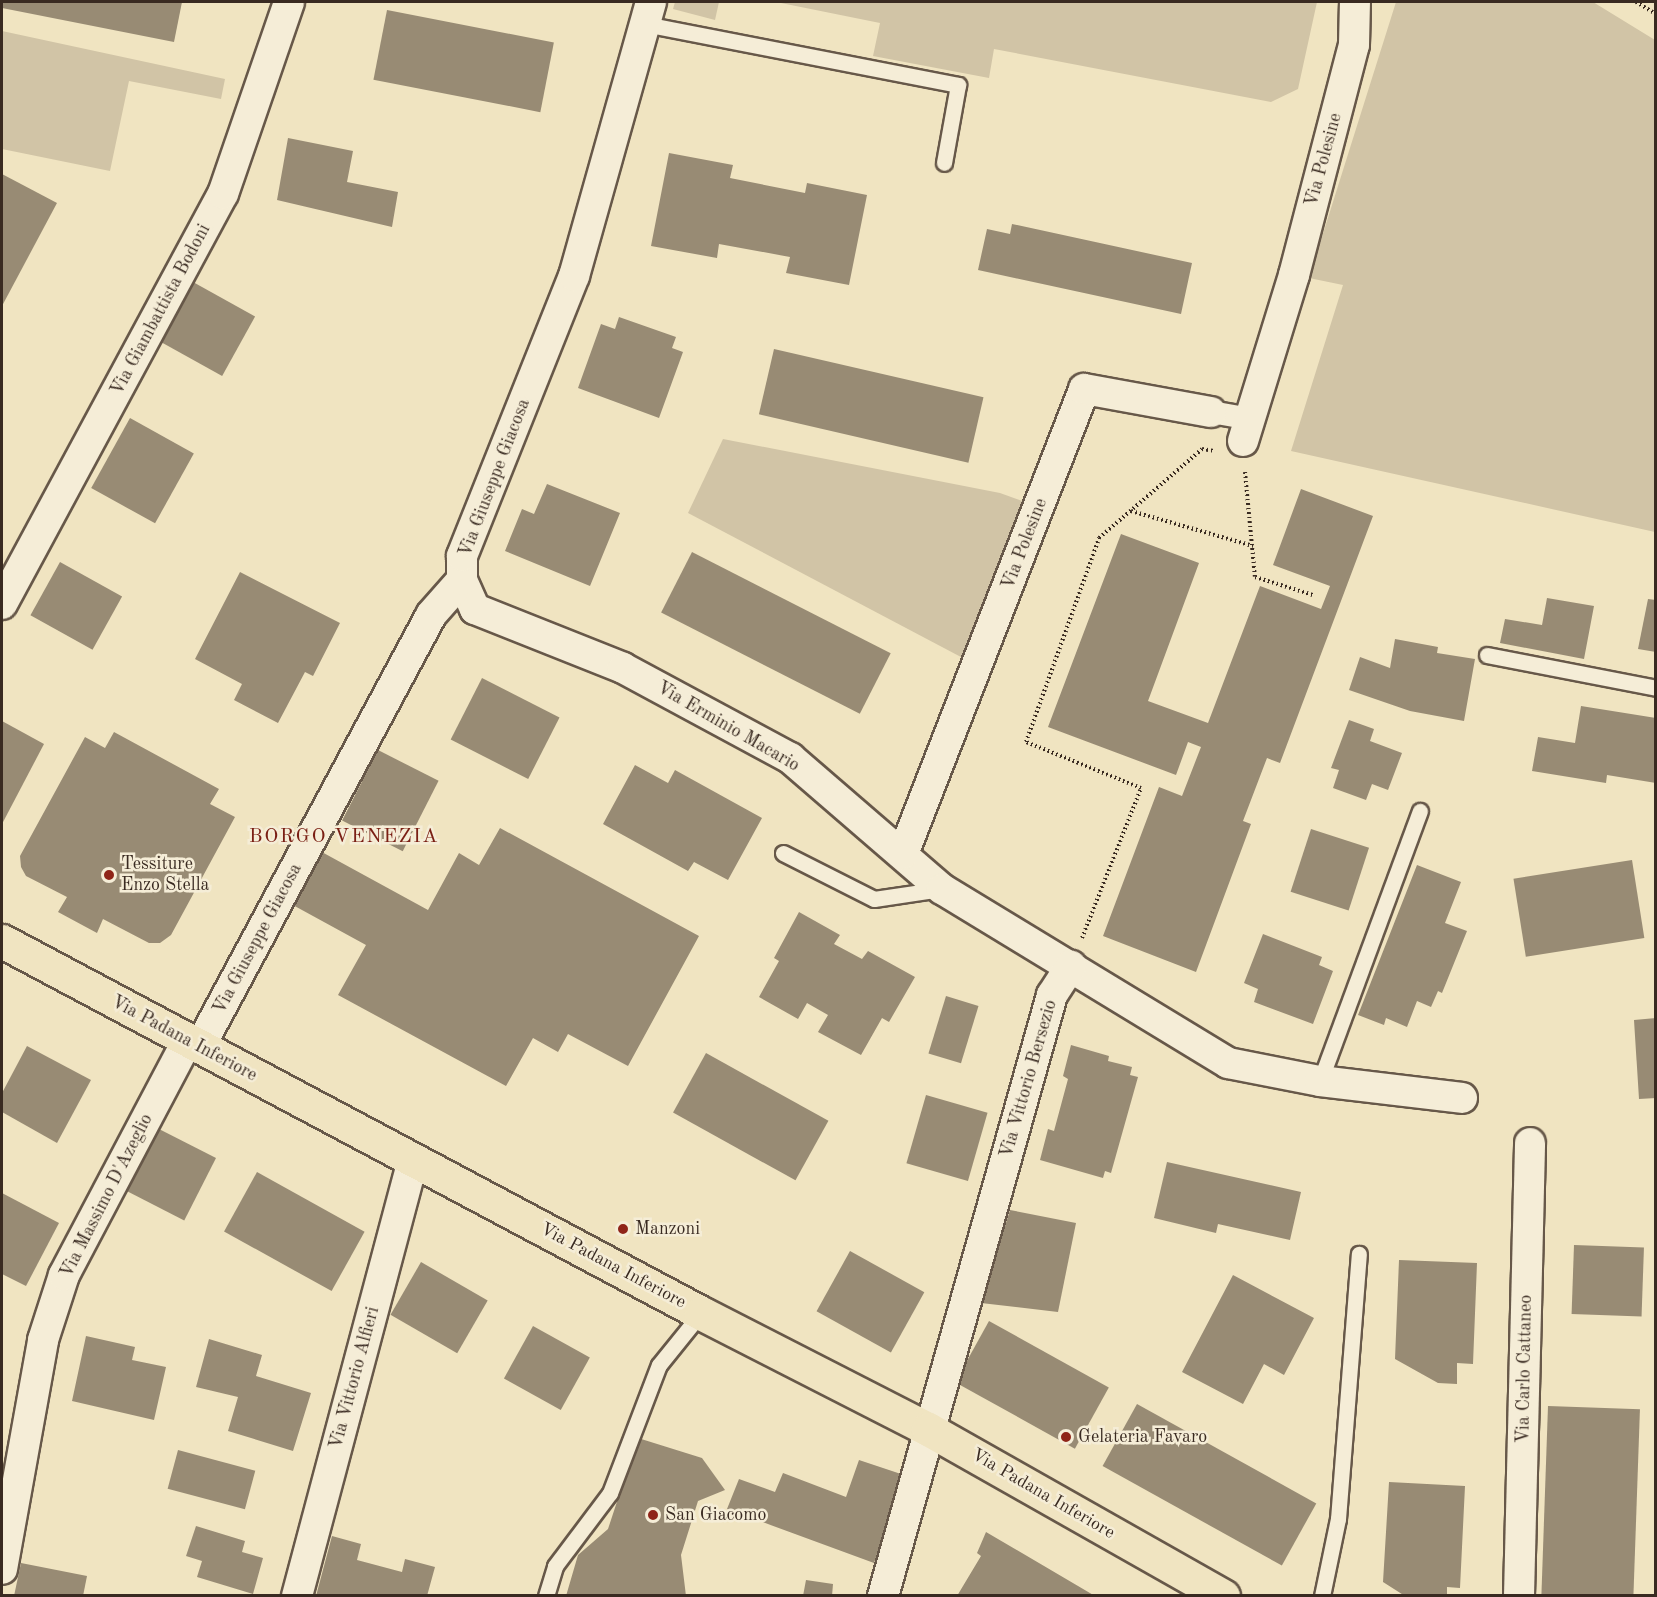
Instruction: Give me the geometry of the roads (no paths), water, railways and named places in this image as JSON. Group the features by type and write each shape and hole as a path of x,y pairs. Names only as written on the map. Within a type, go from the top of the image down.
{"main road":[{"name":"Via Padana Inferiore","path":"2,941 193,1045 701,1313 928,1429 1223,1596"}],"street":[{"name":"Via Giambattista Bodoni","path":"2,604 223,194 289,2"},
{"name":"Via Polesine","path":"903,854 1084,388 1211,412 1245,439 1294,275 1354,45 1355,2"},
{"name":"Via Giuseppe Giacosa","path":"193,1045 431,615 462,580 462,556 574,276 648,13"},
{"name":"Via Erminio Macario","path":"462,580 475,609 623,668 790,758 942,889 1071,966"},
{"path":"1071,966 1228,1063 1320,1081 1462,1098"},
{"name":"Via Vittorio Bersezio","path":"883,1596 928,1429 1052,995 1071,966"},
{"name":"Via Massimo D'Azeglio","path":"2,1569 43,1340 64,1275 193,1045"},
{"name":"Via Carlo Cattaneo","path":"1519,1596 1530,1143"},
{"name":"Via Vittorio Alfieri","path":"297,1596 413,1160"}],"lane":[{"path":"648,13 958,85 944,163"},
{"path":"1487,655 1656,688"},
{"path":"1320,1081 1420,811"},
{"path":"783,853 874,899 942,889"},
{"path":"1322,1596 1338,1519 1359,1254"},
{"path":"546,1596 555,1566 610,1493 659,1365 701,1313"}],"place":[{"name":"Tessiture Enzo Stella","path":"109,875"},
{"name":"Manzoni","path":"623,1229"},
{"name":"Gelateria Favaro","path":"1066,1437"},
{"name":"San Giacomo","path":"653,1515"}],"district":[{"name":"BORGO VENEZIA","path":"344,837"}]}
